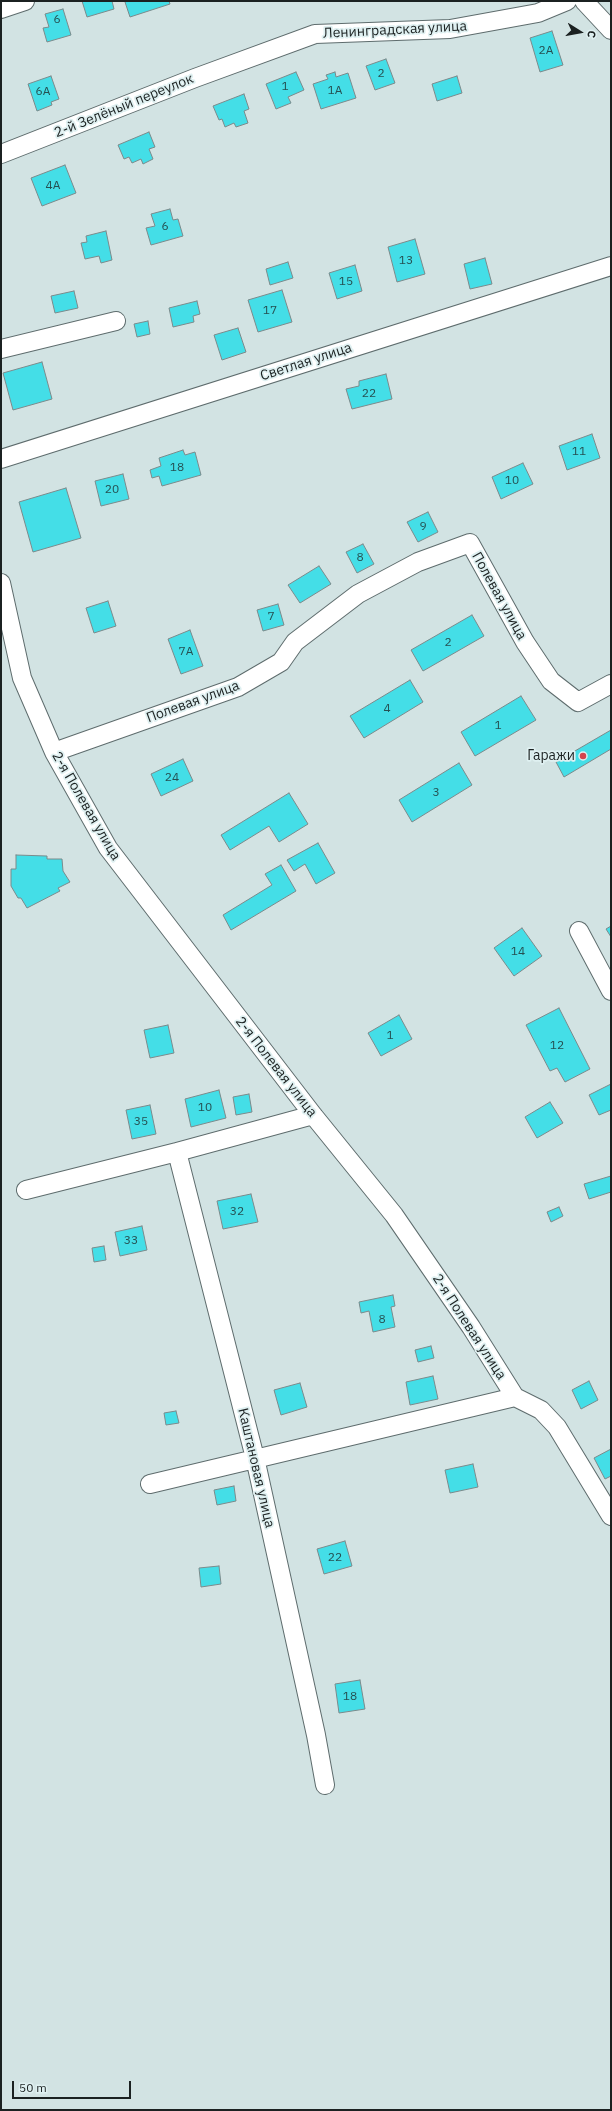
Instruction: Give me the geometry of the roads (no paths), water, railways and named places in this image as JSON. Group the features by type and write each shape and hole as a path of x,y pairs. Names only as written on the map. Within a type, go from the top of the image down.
{"street":[{"path":"1,9 25,1"},
{"name":"Ленинградская улица","path":"248,58 315,34 450,29 538,14 567,1"},
{"path":"584,1 611,30"},
{"name":"2-й Зелёный переулок","path":"1,154 248,58"},
{"name":"Светлая улица","path":"1,458 611,266"},
{"path":"1,349 116,321"},
{"name":"Полевая улица","path":"54,752 238,687 280,662 295,642 358,594 418,562 470,543 525,642 551,681 578,702 611,684"},
{"name":"2-я Полевая улица","path":"1,583 22,678 54,752 108,848 313,1116 394,1216 471,1327 515,1397"},
{"path":"579,931 611,991"},
{"path":"26,1190 313,1116"},
{"name":"Каштановая улица","path":"177,1152 255,1458 316,1735 325,1785"},
{"path":"150,1484 515,1397 541,1410 557,1427 611,1516"}],"place":[{"name":"Гаражи","path":"583,756"}]}
